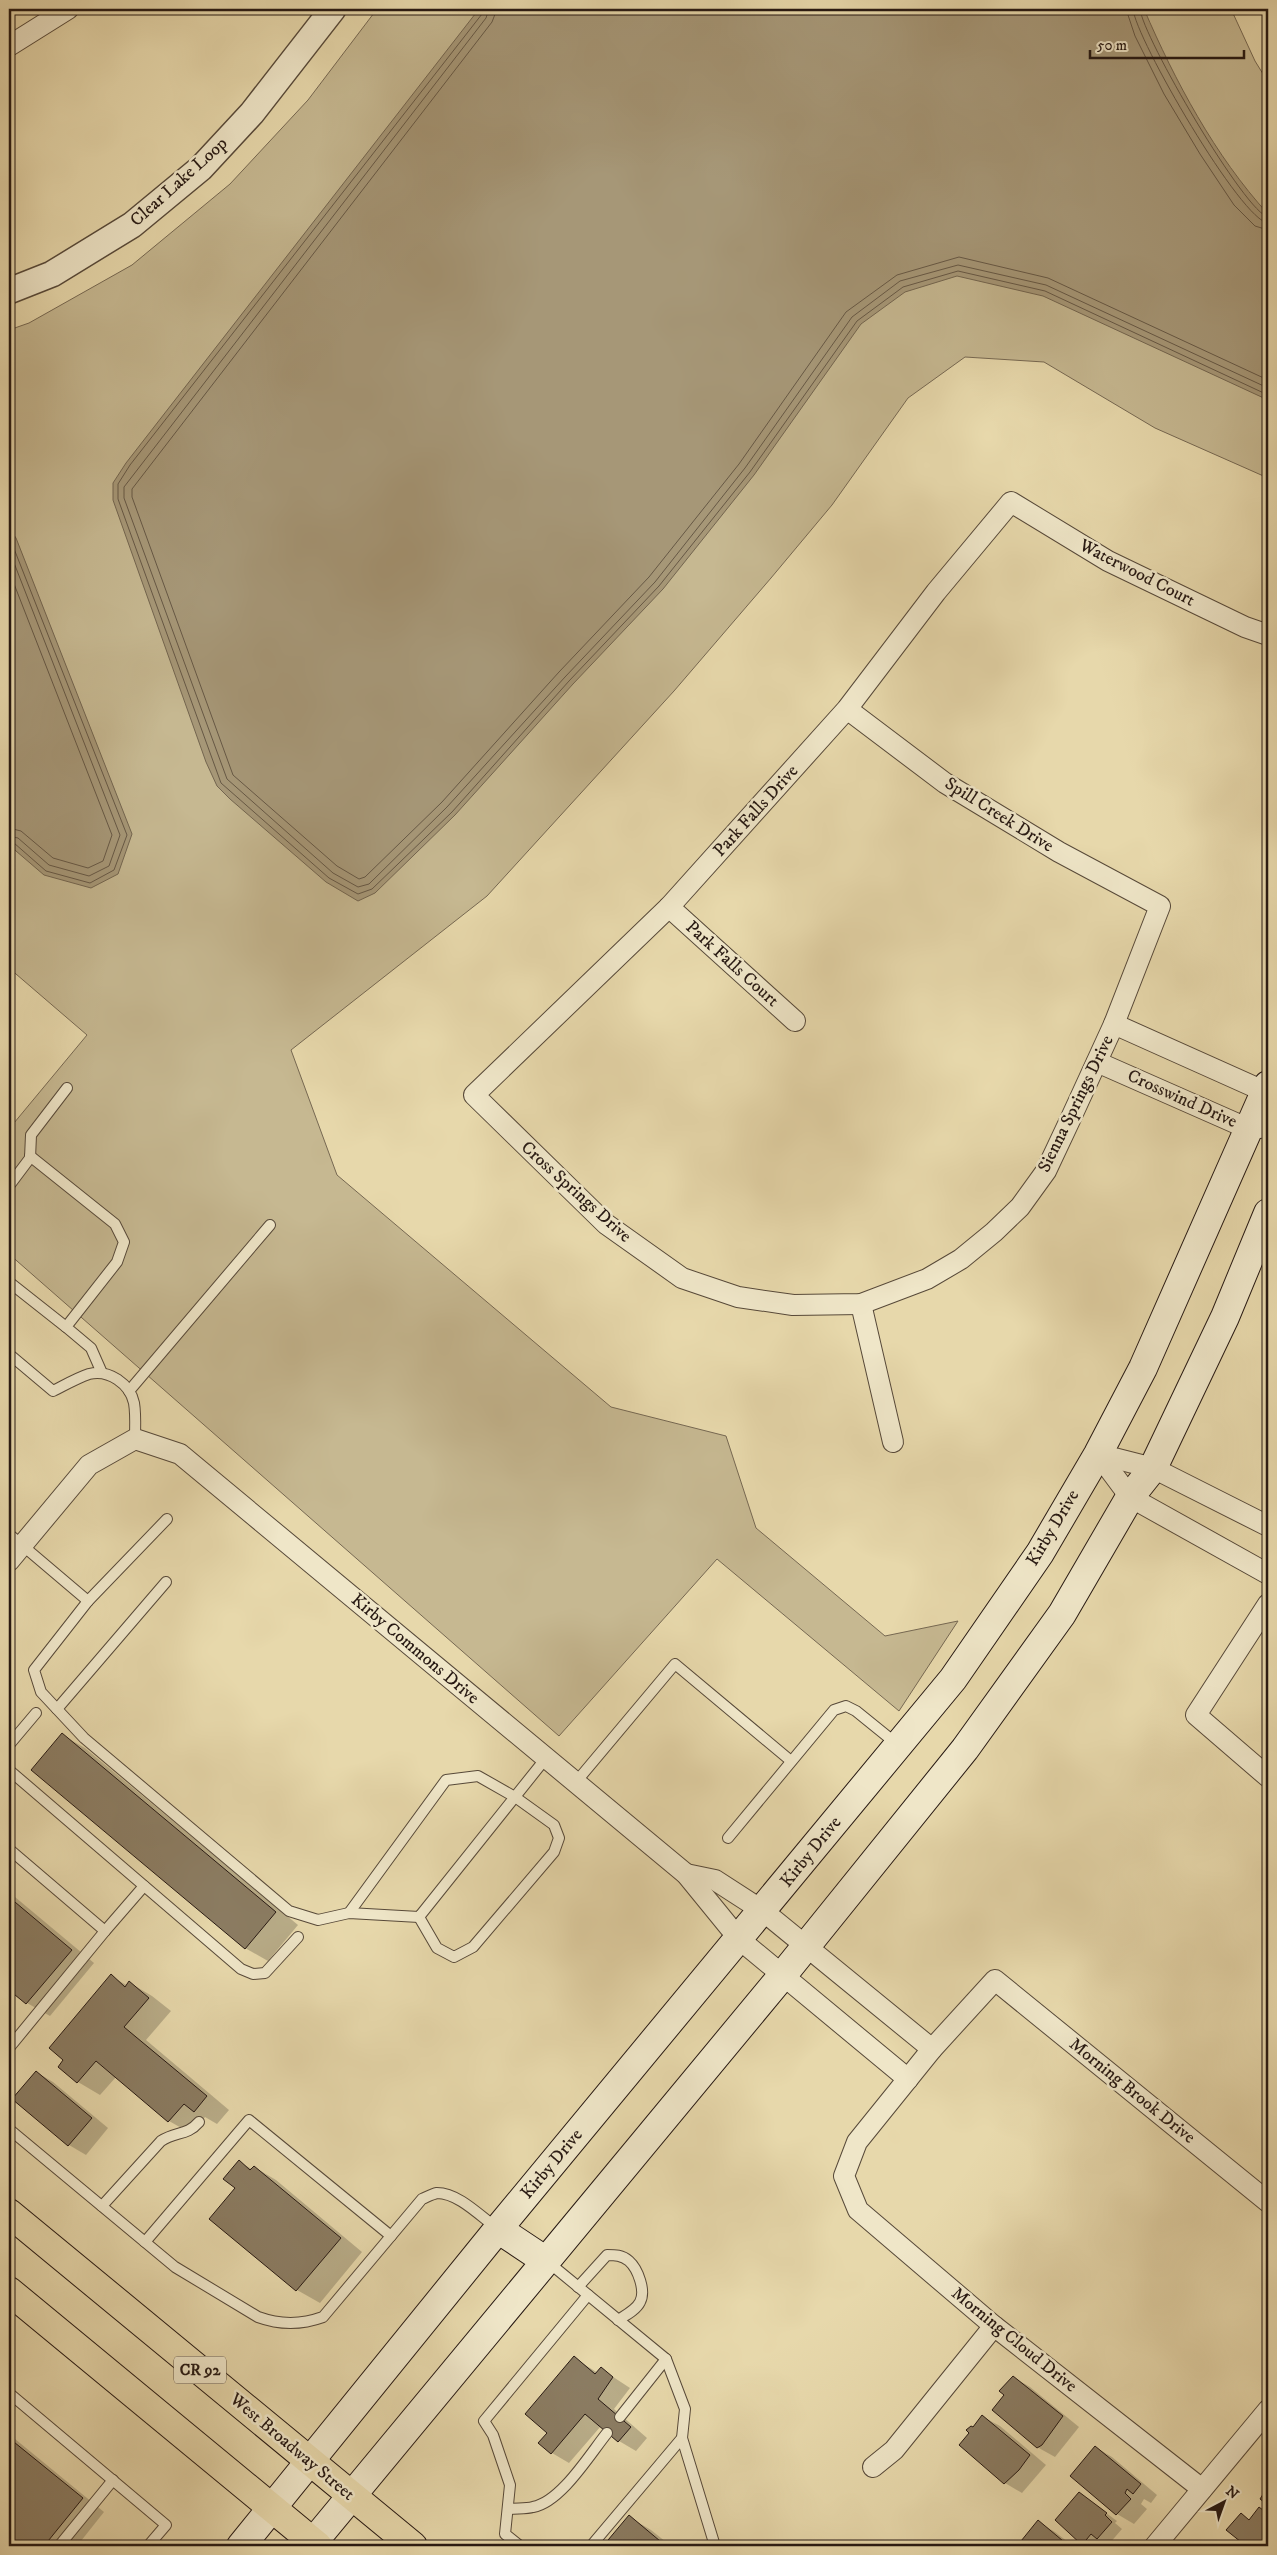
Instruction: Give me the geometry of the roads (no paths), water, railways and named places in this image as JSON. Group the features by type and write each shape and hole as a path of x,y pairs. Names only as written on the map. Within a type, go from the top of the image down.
{"main road":[{"name":"Kirby Drive","path":"241,2546 498,2229 953,1679 1040,1553 1098,1454 1143,1368 1258,1128 1268,1090"},
{"path":"9,2290 314,2545 351,2496 807,1946 965,1749 1062,1614 1130,1497 1153,1468 1225,1317 1268,1213"},
{"name":"West Broadway Street","path":"9,2213 413,2546"},
{"path":"498,2229 546,2261"}],"street":[{"path":"9,46 68,9"},
{"name":"Clear Lake Loop","path":"9,290 52,274 132,225 201,168 252,113 333,9"},
{"name":"Waterwood Court","path":"1010,502 1108,561 1245,627 1268,635"},
{"name":"Park Falls Drive","path":"474,1095 669,907 847,709 936,592 1010,502"},
{"name":"Spill Creek Drive","path":"847,709 946,783 1059,852 1160,906"},
{"name":"Sienna Springs Drive","path":"861,1304 927,1279 961,1259 994,1232 1020,1207 1046,1171 1097,1062 1114,1024 1160,906"},
{"name":"Park Falls Court","path":"669,907 795,1021"},
{"path":"1114,1024 1268,1090"},
{"name":"Crosswind Drive","path":"1097,1062 1258,1128"},
{"name":"Cross Springs Drive","path":"474,1095 606,1224 682,1278 738,1297 793,1306 861,1304"},
{"path":"861,1304 893,1442"},
{"path":"9,1561 15,1540 89,1465 135,1439"},
{"name":"Kirby Commons Drive","path":"135,1439 180,1454 686,1874 739,1939 908,2079"},
{"path":"1098,1454 1153,1468 1268,1526"},
{"path":"1098,1454 1130,1497 1268,1574"},
{"path":"1268,1604 1196,1715 1268,1777"},
{"name":"Kirby Commons Drive","path":"686,1874 715,1880 763,1910 932,2050"},
{"name":"Morning Brook Drive","path":"932,2050 995,1980 1268,2202"},
{"path":"908,2079 932,2050"},
{"name":"Morning Cloud Drive","path":"908,2079 857,2142 844,2176 858,2210 994,2326 1202,2489"},
{"path":"873,2467 894,2450 994,2326"},
{"path":"1155,2546 1268,2410"}],"lane":[{"path":"9,1186 30,1156 31,1135 67,1088"},
{"path":"30,1156 115,1224 124,1242 117,1262 66,1327"},
{"path":"129,1391 270,1225"},
{"path":"9,1282 91,1348 102,1373"},
{"path":"9,1354 53,1391 89,1374 102,1373 117,1379 129,1391 134,1404 135,1439"},
{"path":"168,1519 88,1600 34,1670 41,1692 84,1738 289,1911 318,1920 349,1913 419,1917"},
{"path":"15,1540 88,1600"},
{"path":"57,1709 166,1582"},
{"path":"576,1782 675,1664 791,1762"},
{"path":"728,1838 834,1710 846,1706 856,1711 898,1745"},
{"path":"9,1745 36,1713"},
{"path":"419,1917 546,1758"},
{"path":"9,1770 241,1969 254,1974 265,1973 298,1937"},
{"path":"349,1913 446,1780 478,1776 515,1797 554,1825 558,1838 554,1852 473,1948 454,1957 437,1948 419,1917"},
{"path":"9,1849 106,1931"},
{"path":"9,2047 144,1886"},
{"path":"145,2242 249,2120 391,2236"},
{"path":"102,2206 161,2141 170,2134 190,2131 199,2122"},
{"path":"9,2129 175,2267 258,2317 286,2324 308,2322 323,2317 422,2199 436,2193 456,2198 498,2229"},
{"path":"578,2287 607,2255 617,2254 630,2262 640,2280 642,2293 640,2302 633,2310 618,2320"},
{"path":"546,2261 666,2359 685,2410 682,2438 715,2546"},
{"path":"520,2546 505,2534 510,2485 493,2435 484,2422 588,2295"},
{"path":"620,2417 666,2359"},
{"path":"9,2393 166,2524 148,2546"},
{"path":"509,2509 535,2507 551,2498 562,2489 607,2433"},
{"path":"591,2546 682,2438"},
{"path":"59,2546 113,2480"}],"water":[{"path":"479,9 1144,9 1169,63 1198,117 1231,168 1268,214 1268,400 1043,296 957,276 905,292 861,324 754,475 663,589 573,684 455,815 375,893 358,901 326,882 217,786 206,762 113,500 113,483 126,463"},
{"path":"9,528 16,538 132,834 118,874 91,888 44,875 9,845"}]}
